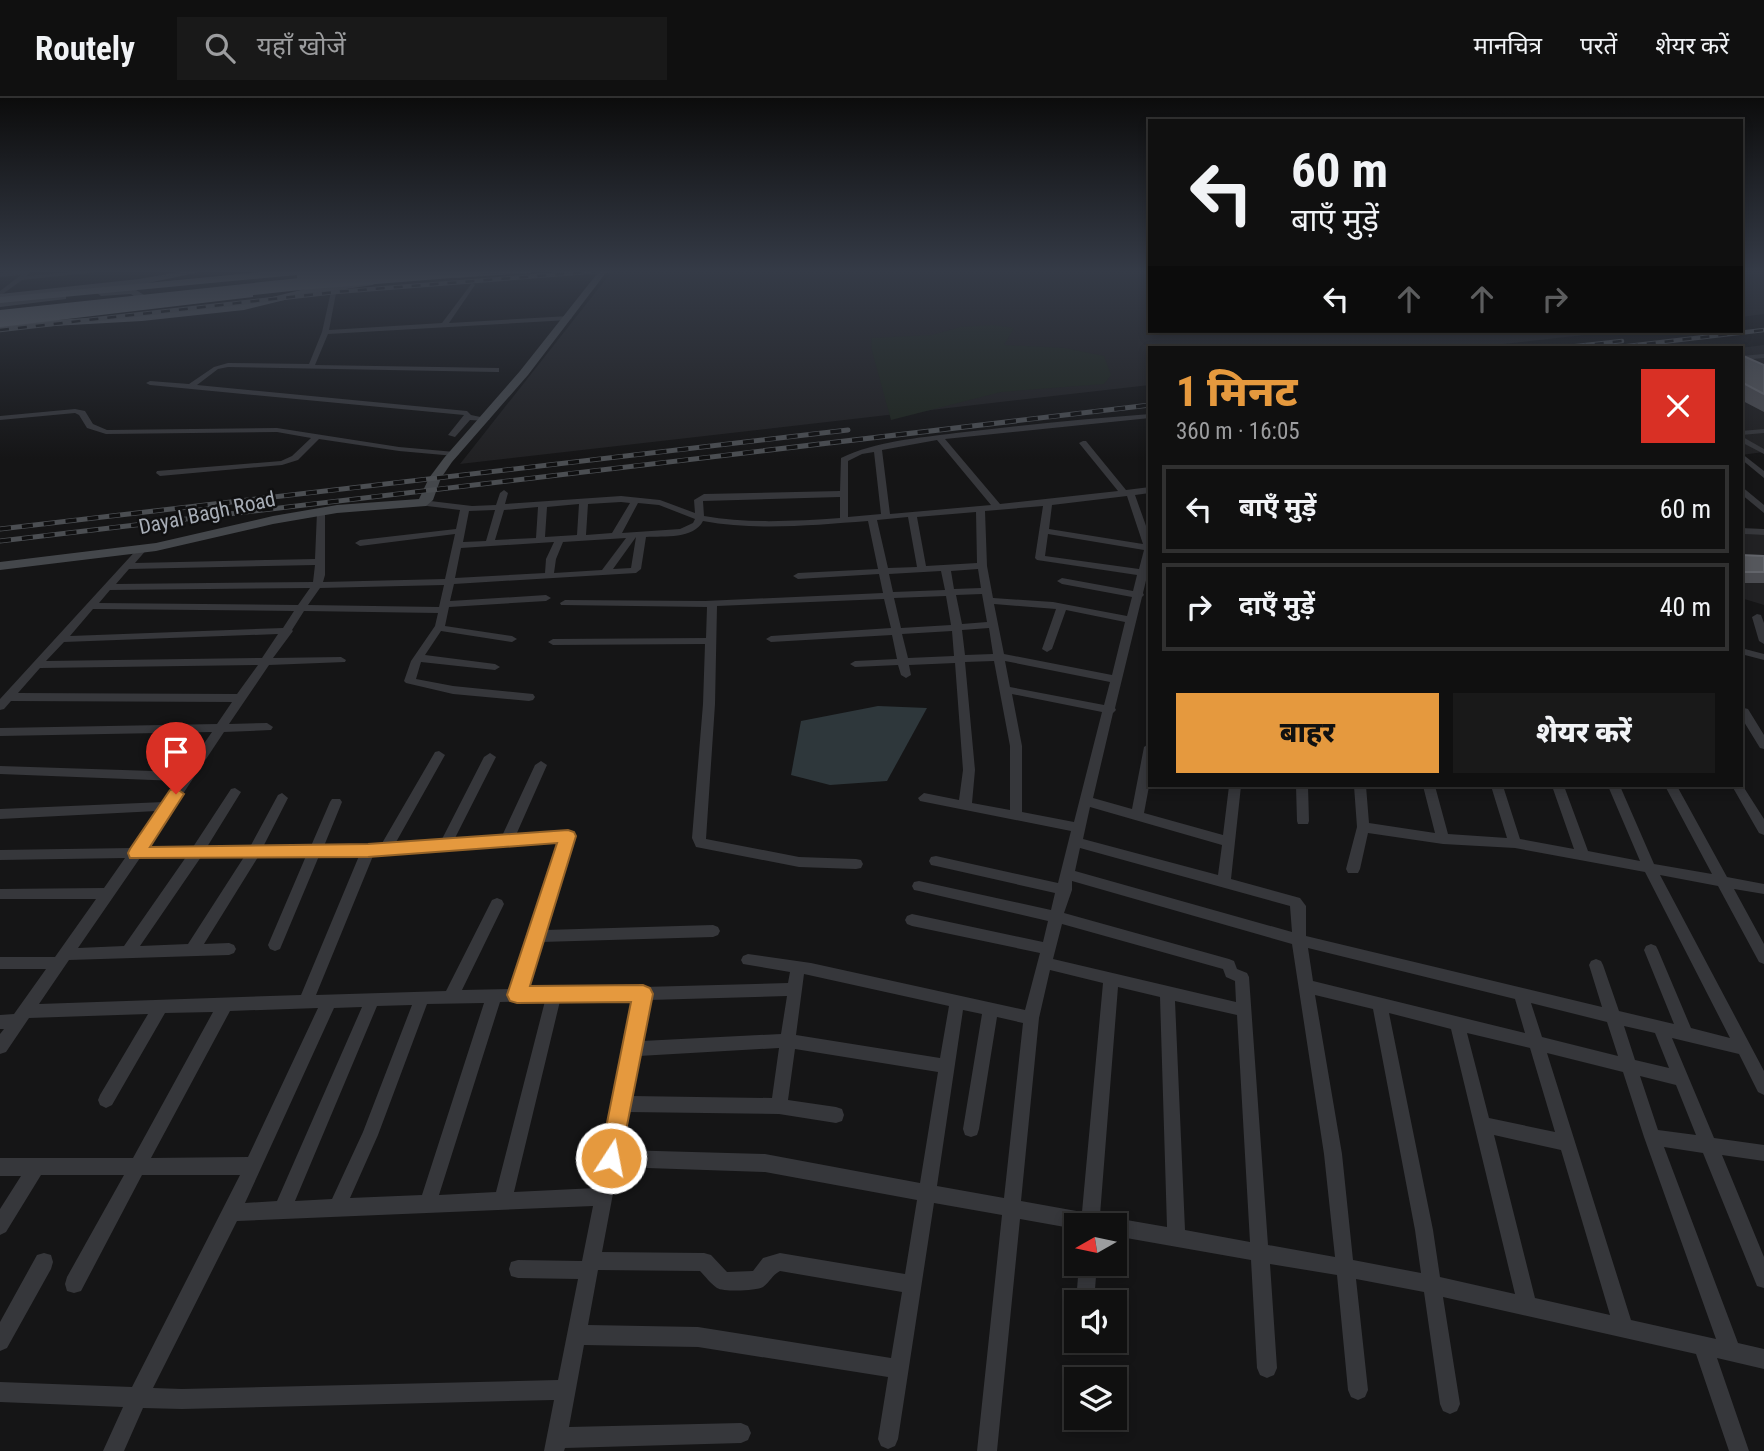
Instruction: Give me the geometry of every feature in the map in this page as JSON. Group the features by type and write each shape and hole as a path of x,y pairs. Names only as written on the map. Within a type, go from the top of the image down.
{"street":[{"path":"312,364 325,333"},
{"path":"422,503 433,490 435,478 557,333"},
{"path":"1743,358 1764,356"},
{"path":"190,387 223,365 312,364 496,370"},
{"path":"150,383 467,413 468,417 486,419"},
{"path":"0,418 75,411 82,413 90,426 106,432 265,430 455,454"},
{"path":"844,520 842,494 847,456 878,448 1051,424 1148,416"},
{"path":"452,435 468,417"},
{"path":"1743,433 1764,430"},
{"path":"160,473 282,463 295,458 317,436"},
{"path":"940,439 997,507"},
{"path":"1743,439 1764,452"},
{"path":"1083,443 1127,493 1148,546"},
{"path":"878,448 886,516"},
{"path":"1743,457 1764,475"},
{"path":"422,503 465,509 584,500 636,500 660,503 700,518 764,523 844,520 1048,503 1148,491"},
{"path":"490,542 504,493"},
{"path":"457,545 686,532 697,525 700,518 698,500 704,498 842,494"},
{"path":"1746,497 1764,498"},
{"path":"1746,497 1764,510"},
{"path":"581,537 584,500"},
{"path":"616,535 636,500"},
{"name":"Dayal Bagh Road","path":"0,566 144,548 321,512 422,503"},
{"path":"540,540 542,503"},
{"path":"1048,503 1040,558 1143,573"},
{"path":"979,508 982,566 1016,746 1016,815"},
{"path":"465,509 439,628 419,658 410,681 529,697"},
{"path":"0,1047 136,853 317,585 321,512"},
{"path":"912,514 922,568"},
{"path":"872,517 906,675"},
{"path":"1743,530 1764,532"},
{"path":"360,543 460,531"},
{"path":"1045,531 1148,548"},
{"path":"110,587 449,583 635,571 637,535"},
{"path":"605,573 637,535"},
{"path":"549,576 551,559 560,538"},
{"path":"4,702 144,548"},
{"path":"987,1451 1031,1018 1148,552"},
{"path":"128,566 320,562"},
{"path":"798,576 982,566"},
{"path":"945,567 957,627 960,659 969,770 965,805"},
{"path":"1062,581 1139,595"},
{"path":"565,603 712,604 950,593 1062,607 1132,620"},
{"path":"93,606 445,607 546,598"},
{"path":"712,604 699,838 701,843 799,862 856,864"},
{"path":"1047,649 1062,607"},
{"path":"1758,617 1764,641"},
{"path":"771,639 993,625"},
{"path":"439,628 512,639"},
{"path":"61,639 288,631"},
{"path":"553,642 711,641"},
{"path":"1743,651 1764,657"},
{"path":"855,664 1000,657 1117,680"},
{"path":"419,658 495,667"},
{"path":"37,666 341,660"},
{"path":"1004,689 1110,710"},
{"path":"4,702 242,698"},
{"path":"1744,712 1764,745"},
{"path":"0,732 267,727"},
{"path":"385,849 439,755"},
{"path":"445,845 490,757"},
{"path":"1136,816 1148,757"},
{"path":"507,840 541,765"},
{"path":"0,771 188,777"},
{"path":"1224,882 1235,787"},
{"path":"1301,787 1303,821"},
{"path":"1353,869 1363,827 1360,787"},
{"path":"1429,787 1443,839"},
{"path":"1497,787 1515,842"},
{"path":"1558,787 1583,855"},
{"path":"1614,787 1650,869 1764,1087"},
{"path":"1672,787 1764,958"},
{"path":"1739,787 1757,807 1764,830"},
{"path":"128,953 235,792"},
{"path":"192,950 255,850 282,798"},
{"path":"924,798 1016,815 1295,902 1299,906 1299,940 1333,1154 1358,1391"},
{"path":"1087,801 1230,842"},
{"path":"275,945 336,802"},
{"path":"0,814 167,806"},
{"path":"1363,827 1443,839 1515,842 1764,889"},
{"path":"0,855 255,850 368,851 568,836 517,995"},
{"path":"306,1002 368,851"},
{"path":"936,861 1067,882 1743,1048"},
{"path":"919,886 1058,917 1228,965 1231,973 1242,976 1242,1010 1267,1368"},
{"path":"0,894 108,893"},
{"path":"451,997 497,904"},
{"path":"912,920 1047,956 1111,979 1242,1010"},
{"path":"537,936 713,931"},
{"path":"0,963 128,953 229,949"},
{"path":"1651,950 1685,1033"},
{"path":"748,960 798,967 1031,1018"},
{"path":"1596,965 1652,1137 1731,1352"},
{"path":"779,1106 798,967"},
{"path":"1096,1213 1111,979"},
{"path":"1307,986 1682,1079"},
{"path":"0,1022 22,1016 225,1005 793,989"},
{"path":"1167,993 1176,1238"},
{"path":"503,1200 554,994"},
{"path":"643,994 555,1445 741,1433"},
{"path":"1521,994 1533,1041 1624,1328"},
{"path":"428,1203 495,996"},
{"path":"337,1208 370,1135 422,999"},
{"path":"282,1212 372,1000"},
{"path":"113,1451 137,1398 232,1212 329,1001"},
{"path":"888,1439 924,1192 957,1001"},
{"path":"1380,1004 1433,1284 1450,1404"},
{"path":"74,1284 225,1005"},
{"path":"106,1100 160,1008"},
{"path":"971,1129 991,1008"},
{"path":"1457,1022 1528,1307"},
{"path":"1660,1027 1712,1147 1764,1279"},
{"path":"632,1049 787,1041 946,1066"},
{"path":"621,1104 779,1106 836,1115"},
{"path":"1484,1125 1566,1143"},
{"path":"1652,1137 1764,1153"},
{"path":"611,1158 765,1163 1064,1218"},
{"path":"0,1167 252,1166"},
{"path":"0,1226 36,1168"},
{"path":"232,1212 603,1197"},
{"path":"1127,1229 1433,1284 1764,1359"},
{"path":"0,1341 44,1262"},
{"path":"518,1269 704,1262 723,1281 757,1280 770,1265 780,1262 911,1284"},
{"path":"577,1335 698,1337 898,1369"},
{"path":"1703,1346 1739,1451"},
{"path":"0,1392 137,1398 566,1390"}],"shaded area":[{"path":"563,333 1600,333 1485,346 1148,346 1148,385 460,464"},
{"path":"1011,333 1004,345 1065,348 1104,356 1111,375 1104,384 1001,392 891,420 872,351 871,338"},
{"path":"1764,345 1764,452 1743,455 1743,348"},
{"path":"1743,534 1764,535 1764,605 1743,599"},
{"path":"878,706 927,708 887,781 830,785 791,775 801,721"}],"building":[{"path":"1743,356 1764,365 1764,394 1743,383"},
{"path":"1743,555 1764,556 1764,572 1743,572"}],"railway":[{"path":"1628,346 1737,333"},
{"path":"1577,346 1622,341"},
{"path":"0,541 1148,405"},
{"path":"0,529 848,430"}],"route":[{"path":"176,794 136,853 368,851 568,836 517,995 643,994 611,1158"}]}
